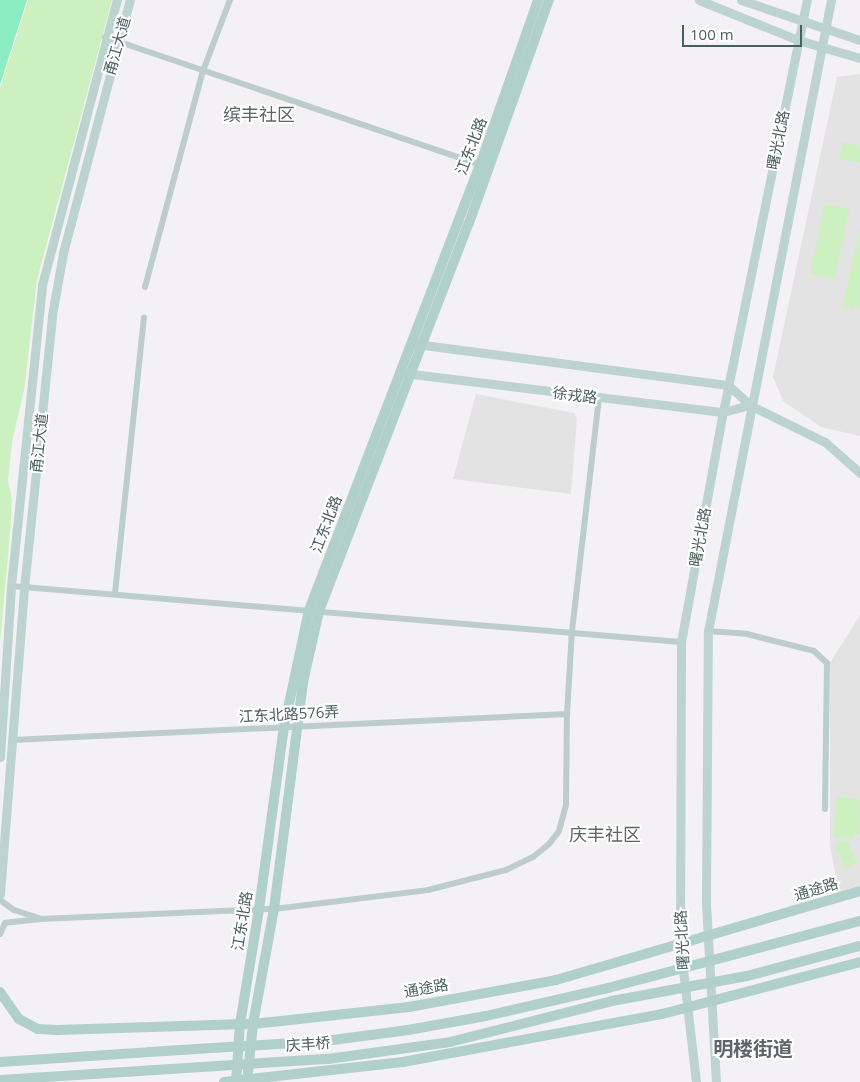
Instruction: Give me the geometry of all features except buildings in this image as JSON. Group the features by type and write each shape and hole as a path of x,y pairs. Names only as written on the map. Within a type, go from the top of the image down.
{"main road":[{"name":"甬江大道","path":"0,756 11,586 42,285 105,37 117,0"},
{"name":"甬江大道","path":"0,894 24,588 55,298 63,253 117,42 130,0"},
{"name":"江东北路","path":"484,166 538,0"},
{"name":"江东北路","path":"236,1082 240,1024 260,909 284,727 314,611 415,344 549,0"},
{"path":"699,0 798,40 860,58"},
{"path":"741,0 802,23 860,40"},
{"name":"曙光北路","path":"696,1082 680,943 681,642 728,385 806,0"},
{"name":"曙光北路","path":"716,1082 707,937 708,631 750,404 831,0"},
{"name":"徐戎路","path":"415,344 728,385"},
{"name":"徐戎路","path":"405,374 723,412 750,404"},
{"path":"728,385 750,404 825,442 860,473"},
{"name":"江东北路","path":"247,1081 253,1024 274,908 296,726 314,611"},
{"name":"通途路","path":"0,992 19,1019 38,1028 116,1030 253,1024 409,1007 549,981 707,937 860,891"},
{"path":"683,969 860,922"},
{"path":"685,988 860,946"},
{"path":"224,1082 247,1081 402,1062 712,1003 860,962"},
{"name":"庆丰桥","path":"0,1062 325,1042 486,1016 683,969"},
{"name":"庆丰桥","path":"0,1081 328,1059 450,1042 612,1001 685,988"},
{"path":"0,1073 0,1081"}],"street":[{"path":"145,287 203,71 230,0"},
{"path":"105,37 484,166"},
{"path":"115,593 144,318"},
{"path":"0,934 5,923 41,919 274,908 428,890 506,870 533,857 556,837 566,804 567,714 572,631 599,398"},
{"path":"11,586 572,631 681,642"},
{"path":"708,631 747,634 814,651 827,663 825,809"},
{"name":"江东北路576弄","path":"12,740 567,714"},
{"path":"0,900 14,910 41,919"}],"shaded area":[{"path":"0,0 27,0 0,85"},
{"path":"28,0 112,0 37,280 24,390 12,442 8,482 12,498 11,523 0,643 0,88"},
{"path":"860,74 860,436 821,427 783,401 773,377 837,77"},
{"path":"842,142 860,146 860,163 839,159"},
{"path":"825,204 849,209 835,279 810,273"},
{"path":"860,228 860,311 855,305 854,309 843,306"},
{"path":"476,394 574,413 577,418 571,494 453,479"},
{"path":"860,615 860,888 839,894 830,846 830,663"},
{"path":"837,797 859,799 860,834 855,833 854,839 833,837"},
{"path":"847,840 857,863 845,868 835,845"}],"district":[{"name":"缤丰社区","path":"259,114"},
{"name":"庆丰社区","path":"605,834"},
{"name":"明楼街道","path":"753,1048"}]}
